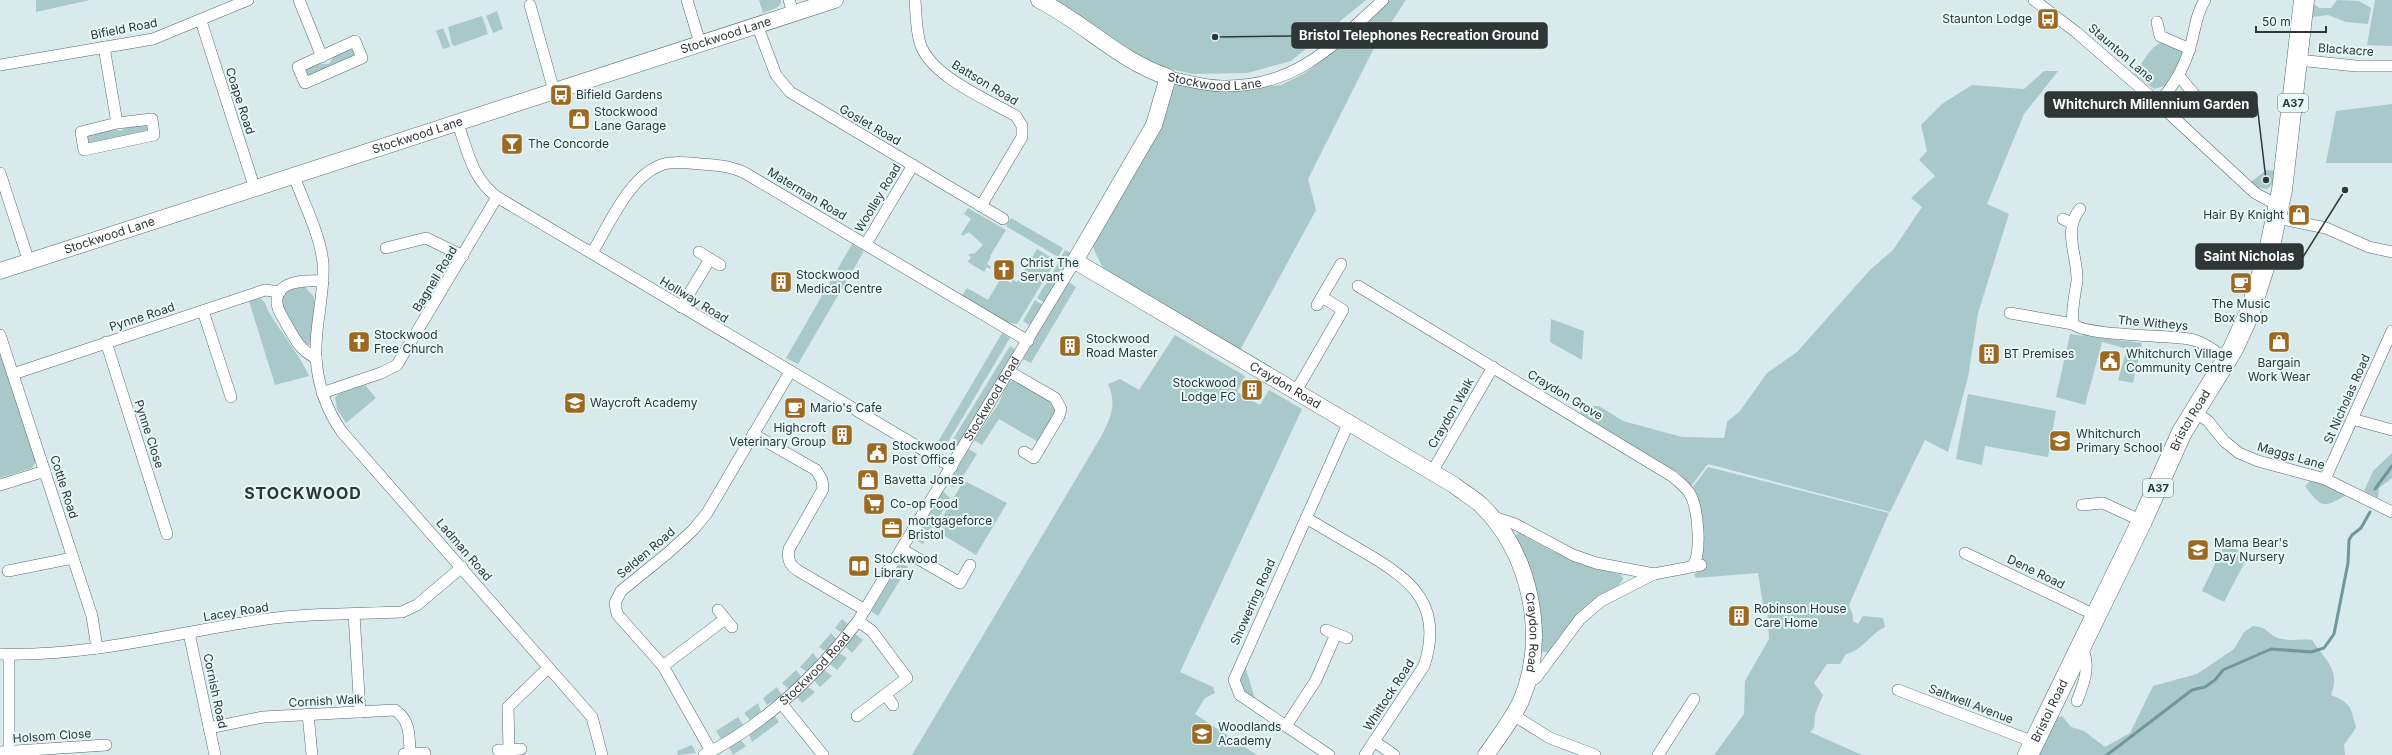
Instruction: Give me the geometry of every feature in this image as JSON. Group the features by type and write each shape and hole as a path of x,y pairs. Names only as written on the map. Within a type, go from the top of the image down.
{"highway":[{"name":"Bristol Road","path":"2031,748 2080,644 2142,521 2177,441 2193,411 2227,359 2252,308 2278,212 2298,60 2304,0"}],"street":[{"name":"Bifield Road","path":"0,65 153,39 248,0"},
{"path":"299,0 322,57"},
{"path":"687,0 700,43"},
{"name":"Stockwood Lane","path":"0,272 458,124 757,25 791,6 836,0"},
{"name":"Battson Road","path":"915,0 920,43 933,65 945,75 1016,116 1022,126 1022,137 981,206"},
{"name":"Stockwood Lane","path":"1039,0 1127,59 1148,71 1168,77 1222,86 1249,84 1280,78 1299,69 1321,54 1384,0"},
{"name":"Staunton Lane","path":"2034,0 2076,32 2159,104 2249,188 2278,212 2326,228 2369,247 2392,252"},
{"path":"2159,104 2179,76 2190,49 2198,16 2205,0"},
{"path":"530,5 554,91"},
{"name":"Coape Road","path":"200,21 255,189"},
{"path":"2157,22 2157,39 2190,49"},
{"name":"Goslet Road","path":"757,25 776,74 790,92 1003,219"},
{"path":"355,41 362,58 305,83 298,67 322,57 355,41"},
{"path":"104,47 117,123"},
{"name":"Blackacre","path":"2298,60 2356,66 2392,66"},
{"path":"2179,76 2199,102"},
{"name":"Stockwood Road","path":"707,753 740,733 781,703 826,660 858,621 903,550 1010,372 1154,126 1168,77"},
{"path":"152,119 154,135 84,150 81,132 117,123 152,119"},
{"name":"Hollway Road","path":"458,124 476,174 484,187 497,198 952,467"},
{"name":"Materman Road","path":"592,253 631,187 654,168 664,164 680,162 736,168 1028,341"},
{"name":"Woolley Road","path":"866,244 913,165"},
{"path":"0,173 29,262"},
{"name":"Ladman Road","path":"294,176 321,252 323,281 316,358 322,393 331,416 342,432 592,717 602,755"},
{"name":"Bagnell Road","path":"322,393 382,373 397,365 497,198"},
{"path":"2073,324 2077,280 2068,221 2080,209"},
{"path":"394,250 426,238 463,256"},
{"path":"699,252 720,265"},
{"path":"681,308 710,259"},
{"name":"Craydon Road","path":"1075,262 1349,422 1468,495 1490,516 1498,526 1516,557 1531,601 1534,645 1526,683"},
{"path":"1296,391 1343,310 1320,301 1341,264"},
{"path":"316,358 303,352 278,309 277,300 280,292 285,286 294,282 323,281"},
{"name":"Craydon Grove","path":"1358,286 1672,476 1682,484 1690,494 1694,508 1698,547 1697,566"},
{"name":"Pynne Road","path":"13,374 265,290 280,292"},
{"path":"203,311 231,398"},
{"name":"The Witheys","path":"2010,313 2073,324 2076,327 2098,331 2190,339 2208,347 2227,359"},
{"name":"St Nicholas Road","path":"2325,479 2392,331"},
{"name":"Cottle Road","path":"0,335 92,616 97,648"},
{"name":"Pynne Close","path":"106,342 168,534"},
{"name":"Craydon Walk","path":"1432,472 1493,367"},
{"name":"Selden Road","path":"707,753 663,666 617,614 616,598 621,591 669,552 702,519 790,372"},
{"path":"1010,372 1055,398 1061,409 1059,416 1034,458 1024,452"},
{"name":"Maggs Lane","path":"2193,411 2208,421 2224,441 2240,453 2258,462 2325,479 2392,512"},
{"path":"2352,419 2392,430"},
{"name":"Showering Road","path":"1329,755 1240,695 1234,680 1349,422"},
{"path":"753,434 816,470 822,480 822,489 789,549 790,564 797,570 865,610"},
{"path":"0,485 45,471"},
{"path":"2082,505 2102,503 2142,521"},
{"name":"Craydon Road","path":"1490,516 1515,524 1573,555 1596,563 1654,574"},
{"name":"Whittock Road","path":"1306,518 1392,568 1407,580 1420,596 1427,615 1430,634 1429,651 1424,666 1365,755"},
{"path":"903,550 960,583 970,565"},
{"name":"Dene Road","path":"1965,552 2095,615"},
{"path":"8,571 73,558"},
{"name":"Craydon Road","path":"1526,683 1536,678 1580,619 1601,601 1654,574 1697,566"},
{"name":"Lacey Road","path":"5,654 55,653 97,648 262,620 402,612 417,605 462,567"},
{"path":"663,666 729,623 718,610"},
{"path":"354,614 360,712"},
{"path":"857,716 910,676 872,631 858,621"},
{"name":"Cornish Road","path":"189,633 215,755"},
{"path":"1286,726 1316,680 1336,634"},
{"name":"Bristol Road","path":"2077,702 2086,678 2086,656 2080,644"},
{"path":"5,654 5,752"},
{"path":"522,749 504,750 508,706 548,668"},
{"path":"1486,755 1513,715 1526,683"},
{"name":"Saltwell Avenue","path":"1898,690 2031,748"},
{"path":"886,695 893,705"},
{"path":"1658,755 1694,699"},
{"path":"781,703 823,755"},
{"name":"Cornish Walk","path":"209,728 263,717 395,710 404,716 408,724 406,754 425,753"},
{"path":"308,714 312,755"},
{"path":"1513,715 1550,738 1595,755"},
{"path":"1374,741 1394,755"},
{"name":"Holsom Close","path":"5,752 106,745"}],"shaded area":[{"path":"36,0 90,0 36,12"},
{"path":"759,0 781,0 781,3 772,10 763,13"},
{"path":"1057,0 1366,0 1291,61 1247,73 1193,74 1153,65 1075,14"},
{"path":"1390,0 1406,0 1374,48 1308,179 1316,210 1239,352 1106,274 1094,250 1093,243 1170,90 1177,84 1230,91 1281,85 1303,74 1322,61"},
{"path":"2337,0 2359,1 2371,8 2368,24 2346,22 2328,15 2312,17 2313,3 2319,8 2331,8"},
{"path":"2375,0 2392,0 2392,46 2367,45"},
{"path":"497,11 503,29 493,33 486,16"},
{"path":"482,16 488,34 454,46 452,44 448,27"},
{"path":"443,28 450,47 443,49 436,31"},
{"path":"2164,41 2183,50 2184,55 2164,86 2154,89 2134,74 2155,46"},
{"path":"351,47 356,55 310,78 304,74 305,66 316,61 322,64 327,64 331,61 333,55"},
{"path":"2044,71 2058,71 2024,114 1987,204 2009,214 1978,313 1968,377 1948,452 1925,440 1890,512 1708,464 1691,486 1679,473 1586,419 1580,413 1585,406 1599,406 1623,421 1682,437 1724,438 1727,422 1740,411 1767,373 1797,352 1870,270 1893,250 1922,207 1911,198 1935,176 1919,160 1927,151 1921,125 1942,104 1972,85 2024,89"},
{"path":"2392,104 2392,163 2326,163 2336,111"},
{"path":"147,124 149,131 89,144 85,136 112,129 121,131 127,126"},
{"path":"2266,170 2279,171 2273,184 2267,189 2258,188 2251,182"},
{"path":"968,208 1006,230 990,256 991,257 987,264 991,267 990,269 987,267 984,272 968,262 971,257 968,255 972,253 974,254 983,245 969,232 963,236 961,234 971,219 964,214"},
{"path":"1011,218 1063,248 1058,257 1006,226"},
{"path":"852,244 864,251 798,364 786,358"},
{"path":"1037,249 1052,258 1054,264 1017,324 1007,322 961,297 967,288 988,300 1001,278 1011,283 1013,280 1017,282"},
{"path":"1065,250 1073,254 1068,263 1060,259"},
{"path":"1059,262 1067,266 1045,303 1037,298"},
{"path":"1069,282 1076,287 1031,363 1023,359"},
{"path":"305,287 314,297 315,305 311,344 307,346 301,340 285,314 282,301 288,292"},
{"path":"260,298 301,360 309,376 275,385 249,301"},
{"path":"1035,300 1044,306 1031,326 1023,321"},
{"path":"1551,319 1584,331 1582,360 1550,342"},
{"path":"1002,333 1010,338 942,452 935,447"},
{"path":"2070,334 2142,343 2133,383 2118,380 2127,349 2102,342 2085,405 2056,397"},
{"path":"1175,335 1245,376 1237,392 1260,405 1269,390 1302,409 1180,672 1213,687 1215,693 1205,698 1195,714 1257,755 912,755 1102,435 1112,410 1112,397 1108,384 1120,379 1139,390"},
{"path":"1010,346 1016,350 955,454 947,449"},
{"path":"0,350 36,461 32,468 0,478"},
{"path":"1012,380 1018,380 1053,401 1057,412 1040,443 999,419 982,445 974,440 999,403 1005,388"},
{"path":"365,385 376,398 346,423 337,409 335,397 341,393"},
{"path":"1968,394 2056,411 2048,457 1985,446 1982,465 1956,459"},
{"path":"969,449 977,454 957,486 952,487 948,484"},
{"path":"2392,453 2392,478 2379,488 2378,498 2364,491 2373,471"},
{"path":"1708,467 1889,513 1849,605 1853,616 1853,621 1858,624 1863,616 1883,618 1885,627 1879,630 1862,646 1846,654 1840,664 1827,664 1814,683 1823,695 1815,714 1814,728 1810,732 1862,755 1714,755 1744,714 1745,681 1769,639 1767,606 1763,605 1758,573 1696,578 1694,575 1700,569 1698,508 1693,487"},
{"path":"2317,480 2350,493 2330,504 2321,503 2316,500 2305,486 2310,481"},
{"path":"963,482 967,482 1007,503 976,555 935,530"},
{"path":"943,491 950,498 923,544 915,540"},
{"path":"1519,533 1552,551 1581,563 1621,575 1623,579 1619,585 1599,598 1549,653 1540,651 1515,543 1515,536"},
{"path":"2224,545 2249,554 2224,602 2202,591"},
{"path":"901,562 908,567 878,616 871,611"},
{"path":"842,619 849,625 841,632 835,628"},
{"path":"2253,626 2264,628 2274,636 2283,639 2312,640 2326,659 2333,671 2334,678 2334,686 2331,695 2346,703 2353,715 2356,728 2344,745 2345,755 2037,755 2055,718 2062,716 2071,727 2084,731 2105,747 2130,733 2153,686 2197,674 2234,649 2244,632"},
{"path":"831,633 837,640 827,652 819,647"},
{"path":"855,634 863,640 852,653 845,646"},
{"path":"813,653 819,661 807,672 800,667"},
{"path":"839,653 847,658 837,670 830,664"},
{"path":"1245,666 1255,699 1244,692 1239,681"},
{"path":"796,670 802,678 789,689 782,683"},
{"path":"824,670 832,676 820,687 814,680"},
{"path":"807,686 815,692 802,703 796,696"},
{"path":"777,687 782,696 767,705 763,698"},
{"path":"758,703 761,712 750,720 744,713"},
{"path":"774,715 779,722 752,742 749,733"},
{"path":"738,717 743,725 721,739 716,731"},
{"path":"740,739 746,746 733,755 729,747"},
{"path":"692,745 696,753 678,755 677,751"}],"waterway":[{"path":"2375,489 2392,466"},
{"path":"2107,755 2192,690 2205,687 2215,680 2223,670 2271,649 2311,652 2324,648 2334,634 2348,563 2349,540 2352,535 2361,528 2370,512"}],"place":[{"name":"Staunton Lodge","path":"2048,19"},
{"name":"Bristol Telephones Recreation Ground","path":"1215,37"},
{"name":"Bifield Gardens","path":"561,95"},
{"name":"Stockwood Lane Garage","path":"579,119"},
{"name":"The Concorde","path":"512,144"},
{"name":"Whitchurch Millennium Garden","path":"2266,180"},
{"name":"Saint Nicholas","path":"2345,190"},
{"name":"Hair By Knight","path":"2299,215"},
{"name":"Christ The Servant","path":"1004,270"},
{"name":"Stockwood Medical Centre","path":"781,282"},
{"name":"The Music Box Shop","path":"2241,283"},
{"name":"Stockwood Free Church","path":"359,342"},
{"name":"Bargain Work Wear","path":"2279,342"},
{"name":"Stockwood Road Master","path":"1070,346"},
{"name":"BT Premises","path":"1989,354"},
{"name":"Whitchurch Village Community Centre","path":"2110,361"},
{"name":"Stockwood Lodge FC","path":"1252,390"},
{"name":"Waycroft Academy","path":"575,403"},
{"name":"Mario's Cafe","path":"795,408"},
{"name":"Highcroft Veterinary Group","path":"842,435"},
{"name":"Whitchurch Primary School","path":"2060,441"},
{"name":"Stockwood Post Office","path":"877,453"},
{"name":"Bavetta Jones","path":"868,480"},
{"name":"Co-op Food","path":"874,504"},
{"name":"mortgageforce Bristol","path":"892,528"},
{"name":"Mama Bear's Day Nursery","path":"2198,550"},
{"name":"Stockwood Library","path":"859,566"},
{"name":"Robinson House Care Home","path":"1739,616"},
{"name":"Woodlands Academy","path":"1202,734"}],"district":[{"name":"STOCKWOOD","path":"303,493"}]}
